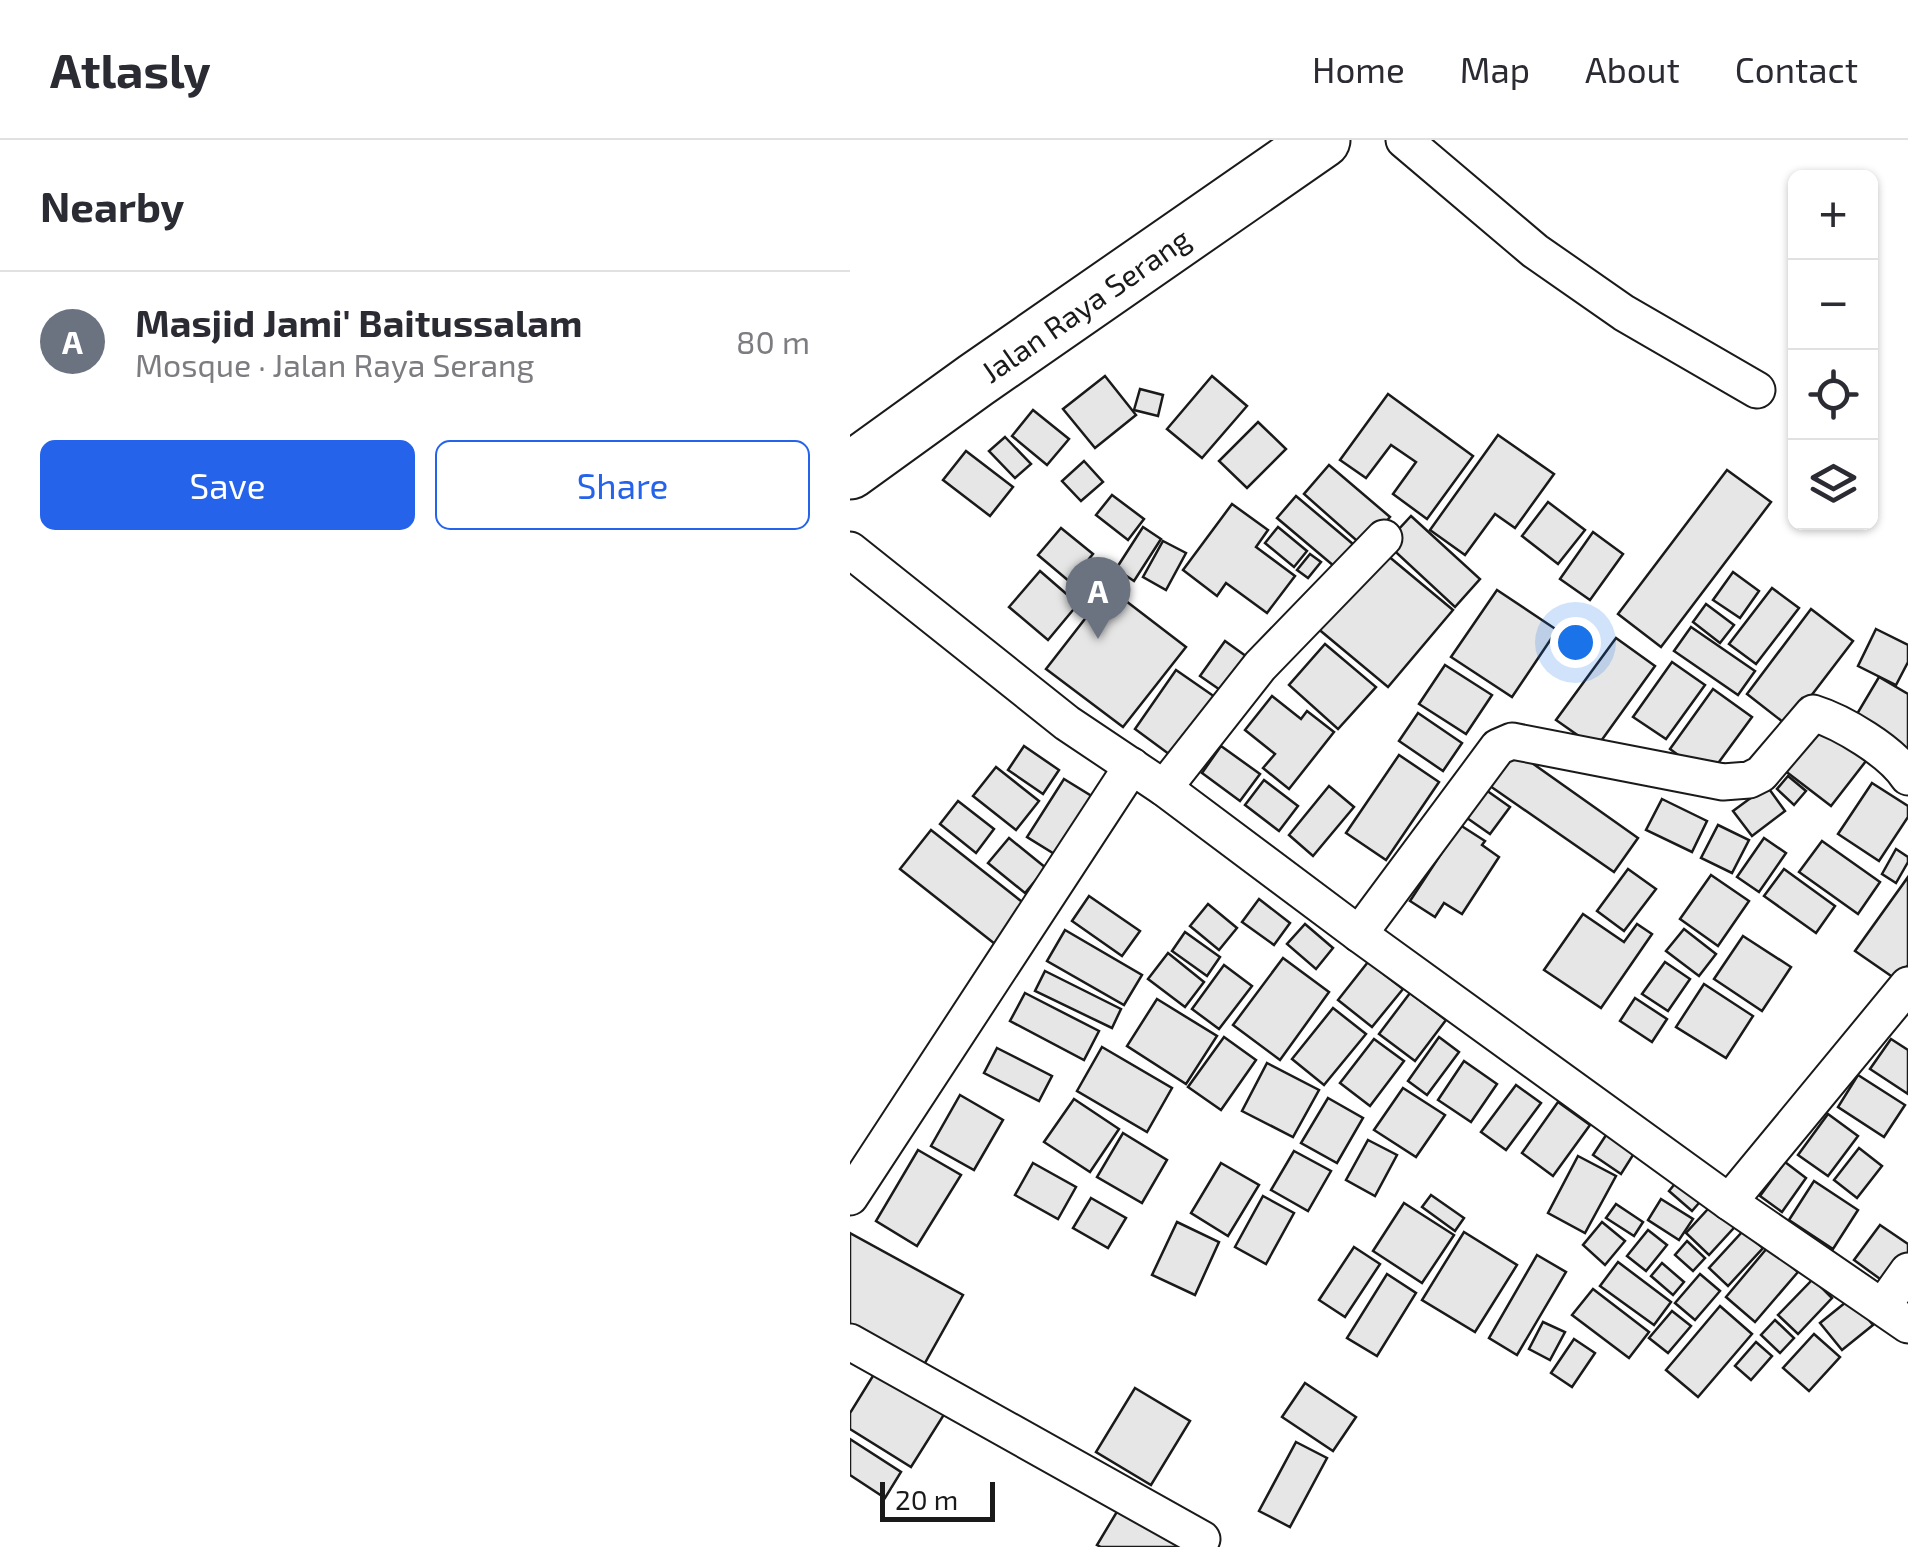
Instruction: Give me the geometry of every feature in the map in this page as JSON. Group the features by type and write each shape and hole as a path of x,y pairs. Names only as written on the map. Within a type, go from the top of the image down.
{"highway":[{"name":"Jalan Raya Serang","path":"850,471 1322,140"}],"street":[{"path":"1404,140 1535,251 1624,313 1757,390"},
{"path":"1164,788 1260,666 1384,538"},
{"path":"850,550 1066,723 1164,788 1729,1202 1896,1316 1908,1271"},
{"path":"1359,934 1498,747 1512,741 1722,782 1749,780 1761,774 1813,713 1832,719 1878,749 1901,766 1908,777"},
{"path":"850,1197 1132,766"},
{"path":"1729,1202 1908,985"},
{"path":"850,1342 1202,1539"}],"building":[{"path":"1105,376 1136,415 1095,448 1063,409"},
{"path":"1212,376 1247,406 1202,458 1167,429"},
{"path":"1140,389 1163,395 1158,416 1134,410"},
{"path":"1388,394 1473,456 1427,519 1393,494 1416,462 1391,445 1366,478 1340,460"},
{"path":"1033,410 1069,439 1047,465 1012,436"},
{"path":"1258,422 1286,449 1247,488 1219,461"},
{"path":"1498,435 1554,474 1515,528 1495,514 1465,555 1430,530"},
{"path":"1005,437 1031,464 1015,478 989,451"},
{"path":"966,451 1013,487 990,516 943,480"},
{"path":"1084,461 1103,482 1081,501 1062,481"},
{"path":"1329,465 1390,517 1364,547 1304,494"},
{"path":"1727,470 1771,502 1661,647 1618,614"},
{"path":"1112,495 1144,519 1128,540 1096,515"},
{"path":"1296,496 1360,550 1341,572 1277,518"},
{"path":"1548,502 1585,530 1558,564 1522,536"},
{"path":"1232,504 1268,530 1256,547 1295,576 1267,613 1226,583 1217,596 1183,570"},
{"path":"1411,516 1480,579 1455,607 1386,543"},
{"path":"1143,527 1161,539 1134,581 1116,569"},
{"path":"1278,527 1307,551 1294,567 1265,543"},
{"path":"1061,528 1093,554 1070,582 1038,555"},
{"path":"1593,532 1623,554 1590,600 1560,579"},
{"path":"1163,541 1186,553 1166,590 1143,577"},
{"path":"1381,550 1453,610 1388,687 1316,627"},
{"path":"1310,554 1321,562 1308,578 1297,570"},
{"path":"1040,571 1078,604 1048,640 1009,607"},
{"path":"1733,572 1759,591 1740,618 1713,600"},
{"path":"1109,588 1186,647 1123,727 1046,669"},
{"path":"1772,588 1799,608 1756,664 1729,644"},
{"path":"1497,590 1557,630 1512,697 1451,657"},
{"path":"1706,604 1734,625 1720,643 1693,622"},
{"path":"1811,609 1853,641 1788,726 1747,694"},
{"path":"1691,627 1755,671 1738,695 1674,651"},
{"path":"1876,629 1908,645 1908,662 1896,685 1858,666"},
{"path":"1616,638 1655,666 1596,748 1556,720"},
{"path":"1225,641 1250,659 1226,694 1200,676"},
{"path":"1325,644 1376,687 1338,729 1289,685"},
{"path":"1672,662 1705,685 1666,739 1633,717"},
{"path":"1445,665 1492,695 1466,734 1419,704"},
{"path":"1176,670 1215,697 1173,757 1135,729"},
{"path":"1879,677 1908,694 1908,751 1854,719"},
{"path":"1713,689 1752,717 1708,777 1670,749"},
{"path":"1272,696 1301,719 1307,711 1334,732 1289,789 1263,768 1275,754 1245,730"},
{"path":"1418,713 1462,743 1443,771 1399,741"},
{"path":"1820,725 1866,761 1831,806 1784,770"},
{"path":"1024,746 1059,770 1043,794 1008,770"},
{"path":"1221,746 1260,774 1240,801 1202,773"},
{"path":"1515,751 1638,838 1614,872 1490,786"},
{"path":"1399,755 1439,782 1386,860 1346,833"},
{"path":"996,767 1039,801 1016,830 973,796"},
{"path":"1788,776 1806,791 1794,805 1777,789"},
{"path":"1064,779 1098,800 1061,858 1027,837"},
{"path":"1264,780 1298,806 1279,831 1245,805"},
{"path":"1872,783 1908,806 1908,817 1879,861 1838,834"},
{"path":"1329,786 1354,807 1313,856 1289,835"},
{"path":"1767,786 1785,811 1752,836 1733,811"},
{"path":"1486,790 1510,807 1490,834 1467,818"},
{"path":"1662,799 1707,821 1692,852 1646,830"},
{"path":"958,801 994,829 976,853 940,824"},
{"path":"1460,825 1485,841 1482,845 1499,857 1462,914 1444,903 1435,917 1410,901"},
{"path":"1718,825 1749,840 1732,873 1701,858"},
{"path":"931,830 1026,905 995,944 900,869"},
{"path":"1009,838 1046,868 1025,893 988,863"},
{"path":"1764,838 1786,853 1759,892 1737,877"},
{"path":"1822,841 1880,882 1858,914 1799,872"},
{"path":"1896,849 1908,857 1908,862 1896,883 1882,874"},
{"path":"1628,869 1656,889 1624,931 1597,911"},
{"path":"1784,869 1835,906 1816,933 1764,896"},
{"path":"1711,875 1749,901 1718,946 1680,919"},
{"path":"1908,877 1908,965 1897,980 1855,951"},
{"path":"1089,896 1140,931 1122,956 1072,921"},
{"path":"1259,899 1290,923 1274,945 1242,922"},
{"path":"1208,904 1237,928 1219,950 1190,926"},
{"path":"1583,914 1624,942 1637,924 1652,934 1601,1008 1544,970"},
{"path":"1305,924 1333,948 1316,969 1287,944"},
{"path":"1684,929 1716,954 1699,976 1666,951"},
{"path":"1065,930 1142,975 1124,1005 1047,961"},
{"path":"1185,932 1220,957 1207,976 1172,951"},
{"path":"1743,936 1791,967 1762,1011 1714,979"},
{"path":"1168,953 1204,982 1185,1007 1148,979"},
{"path":"1283,958 1329,992 1280,1060 1233,1025"},
{"path":"1368,962 1403,989 1372,1027 1338,1000"},
{"path":"1665,962 1690,979 1668,1011 1642,994"},
{"path":"1224,965 1252,986 1219,1029 1192,1009"},
{"path":"1045,971 1121,1009 1112,1028 1035,991"},
{"path":"1704,984 1753,1016 1726,1058 1676,1027"},
{"path":"1025,993 1099,1031 1084,1060 1010,1021"},
{"path":"1410,993 1446,1020 1415,1061 1379,1034"},
{"path":"1635,998 1667,1019 1652,1042 1620,1021"},
{"path":"1157,999 1217,1036 1186,1084 1127,1046"},
{"path":"1333,1008 1366,1034 1324,1085 1292,1059"},
{"path":"1224,1037 1256,1060 1221,1110 1188,1087"},
{"path":"1439,1037 1459,1052 1427,1095 1408,1081"},
{"path":"1374,1039 1404,1061 1370,1106 1340,1083"},
{"path":"1891,1039 1908,1050 1908,1094 1870,1069"},
{"path":"1102,1047 1172,1088 1147,1132 1077,1091"},
{"path":"997,1048 1052,1076 1039,1101 984,1073"},
{"path":"1464,1061 1497,1084 1471,1122 1438,1100"},
{"path":"1267,1063 1319,1090 1293,1137 1242,1111"},
{"path":"1858,1075 1905,1105 1884,1137 1838,1107"},
{"path":"1516,1085 1541,1103 1506,1150 1481,1132"},
{"path":"1403,1088 1445,1115 1416,1157 1374,1130"},
{"path":"960,1095 1003,1120 974,1170 931,1146"},
{"path":"1328,1098 1363,1118 1337,1163 1301,1143"},
{"path":"1074,1099 1119,1129 1090,1172 1044,1142"},
{"path":"1558,1102 1590,1125 1553,1176 1522,1153"},
{"path":"1828,1114 1858,1136 1828,1176 1798,1155"},
{"path":"1612,1126 1640,1144 1621,1174 1593,1155"},
{"path":"1123,1133 1167,1160 1142,1203 1097,1177"},
{"path":"1368,1140 1397,1155 1375,1196 1346,1180"},
{"path":"1859,1148 1882,1166 1857,1198 1834,1180"},
{"path":"918,1150 961,1175 917,1246 876,1221"},
{"path":"1294,1151 1331,1171 1308,1211 1271,1190"},
{"path":"1578,1156 1616,1176 1585,1233 1548,1213"},
{"path":"1785,1162 1806,1178 1782,1212 1760,1196"},
{"path":"1033,1163 1076,1187 1058,1219 1015,1195"},
{"path":"1221,1163 1259,1185 1228,1236 1191,1213"},
{"path":"1682,1175 1706,1195 1692,1211 1669,1191"},
{"path":"1814,1181 1858,1210 1833,1249 1789,1220"},
{"path":"1431,1195 1464,1218 1455,1231 1422,1207"},
{"path":"1263,1196 1294,1213 1266,1264 1235,1247"},
{"path":"1719,1197 1742,1219 1709,1255 1686,1233"},
{"path":"1091,1198 1126,1218 1108,1248 1073,1228"},
{"path":"1661,1199 1693,1219 1679,1240 1648,1220"},
{"path":"1404,1203 1454,1235 1422,1283 1373,1251"},
{"path":"1616,1204 1643,1222 1634,1236 1606,1218"},
{"path":"1177,1222 1219,1242 1195,1295 1152,1275"},
{"path":"1602,1222 1625,1241 1605,1265 1583,1245"},
{"path":"1880,1225 1908,1244 1908,1256 1887,1284 1854,1260"},
{"path":"1648,1230 1667,1245 1646,1271 1627,1256"},
{"path":"1743,1231 1763,1248 1728,1286 1709,1268"},
{"path":"1464,1232 1517,1265 1475,1332 1422,1300"},
{"path":"850,1233 963,1295 921,1370 850,1331"},
{"path":"1687,1241 1705,1258 1693,1271 1675,1255"},
{"path":"1354,1247 1380,1264 1345,1317 1319,1300"},
{"path":"1768,1247 1798,1272 1755,1322 1726,1297"},
{"path":"1537,1255 1566,1272 1517,1355 1489,1338"},
{"path":"1618,1262 1671,1302 1654,1325 1600,1286"},
{"path":"1662,1263 1684,1282 1673,1295 1651,1276"},
{"path":"1387,1274 1416,1293 1377,1356 1347,1338"},
{"path":"1700,1274 1720,1291 1695,1320 1675,1303"},
{"path":"1813,1279 1832,1298 1798,1334 1778,1315"},
{"path":"1593,1289 1649,1332 1629,1358 1572,1315"},
{"path":"1851,1298 1873,1325 1842,1350 1820,1323"},
{"path":"1720,1306 1752,1334 1698,1397 1666,1370"},
{"path":"1672,1311 1691,1326 1668,1353 1649,1338"},
{"path":"1775,1320 1794,1338 1780,1353 1761,1335"},
{"path":"1543,1322 1565,1332 1550,1360 1529,1349"},
{"path":"1814,1334 1840,1357 1809,1391 1783,1368"},
{"path":"1574,1339 1595,1353 1572,1387 1551,1373"},
{"path":"1756,1342 1772,1356 1751,1380 1735,1366"},
{"path":"876,1371 945,1413 911,1467 850,1429 850,1413"},
{"path":"1305,1383 1356,1417 1333,1451 1282,1417"},
{"path":"1135,1388 1190,1421 1151,1485 1096,1452"},
{"path":"850,1439 901,1472 885,1498 850,1475"},
{"path":"1296,1442 1327,1458 1290,1527 1259,1511"},
{"path":"1121,1505 1193,1547 1097,1545"}],"place":[{"name":"Masjid Jami' Baitussalam","path":"1098,639"}]}
